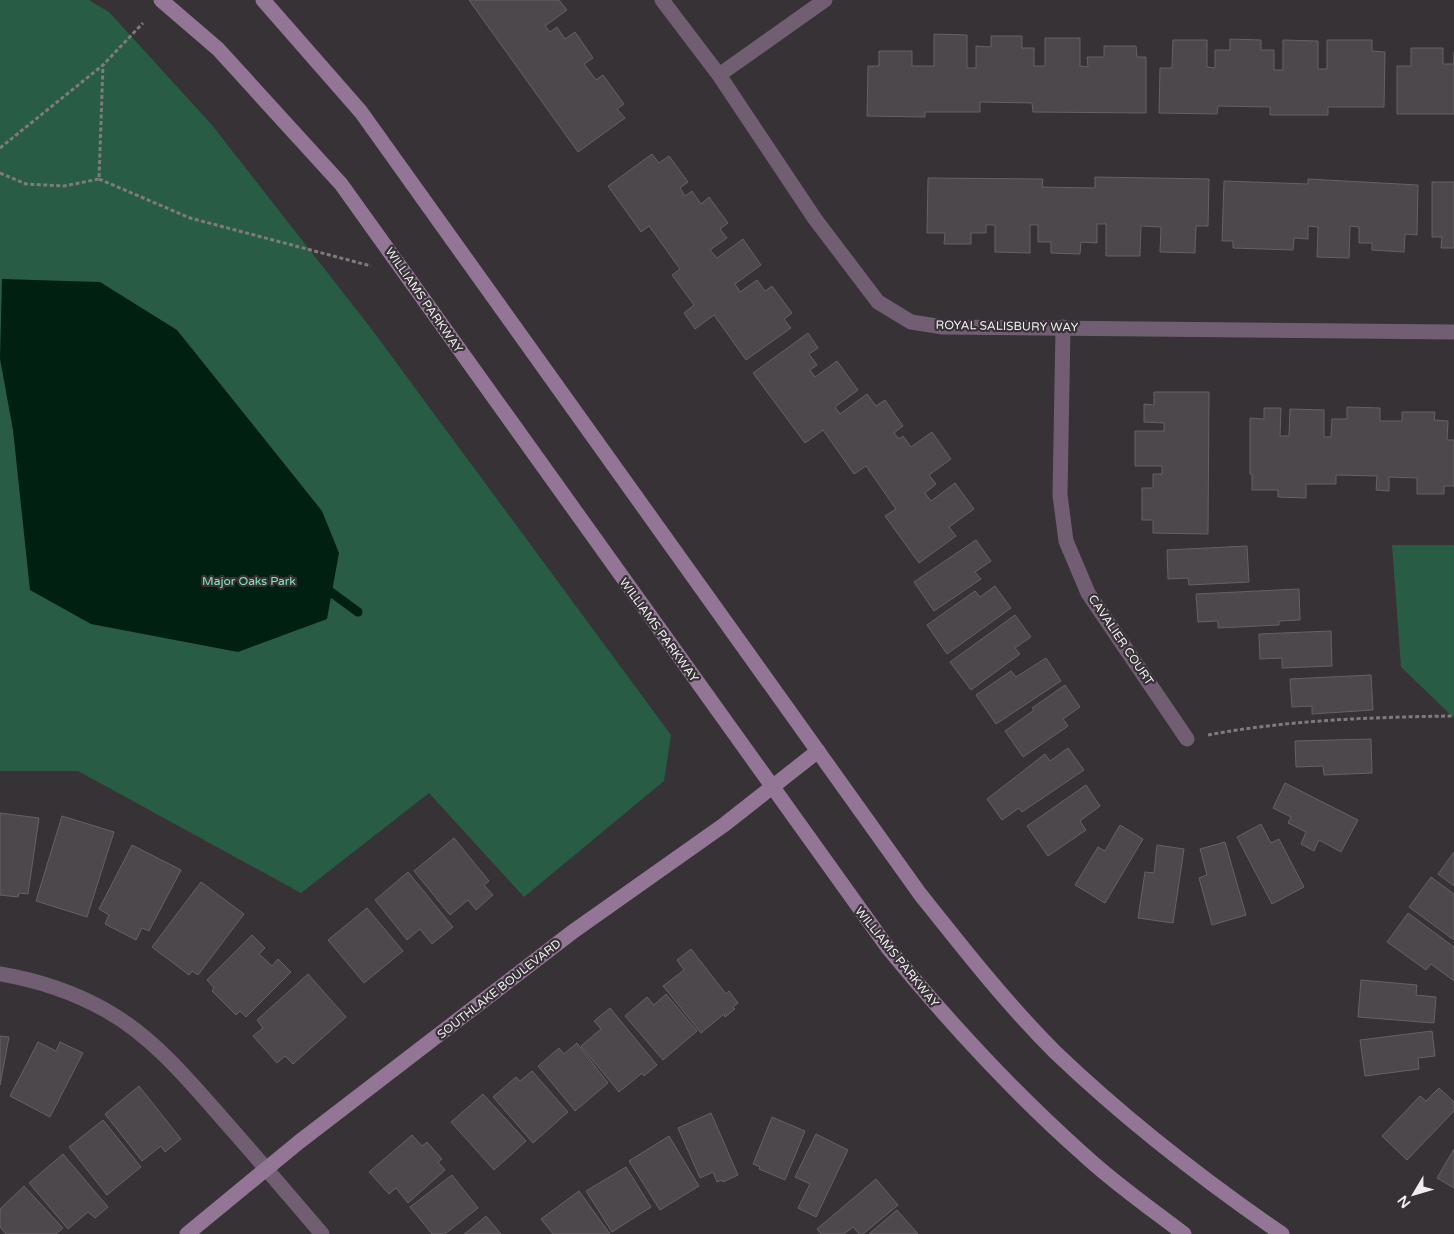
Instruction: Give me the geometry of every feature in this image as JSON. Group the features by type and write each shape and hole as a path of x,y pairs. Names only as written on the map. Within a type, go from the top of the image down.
{"main road":[{"name":"WILLIAMS PARKWAY","path":"161,0 218,49 340,184 771,787 888,948 930,999 996,1070 1084,1156 1184,1234"},
{"path":"263,0 361,112 920,894 1008,1002 1055,1051 1138,1128 1231,1199 1282,1234"},
{"name":"SOUTHLAKE BOULEVARD","path":"187,1234 266,1168 575,930 725,824 818,752"}],"street":[{"name":"ROYAL SALISBURY WAY","path":"662,0 719,75 815,218 878,302 911,322 943,326 1454,332"},
{"path":"719,75 825,0"},
{"name":"CAVALIER COURT","path":"1063,327 1060,495 1066,541 1088,593 1187,738"},
{"path":"0,974 22,978 79,997 108,1011 148,1041 185,1076 322,1234"}],"path":[{"path":"0,148 102,65 143,23"},
{"path":"98,179 102,65"},
{"path":"0,174 26,184 64,186 98,179 190,218 408,277"},
{"path":"1187,738 1241,729 1394,717 1454,716"}],"green space":[{"name":"Major Oaks Park","path":"0,0 89,0 109,12 212,125 370,327 671,735 664,781 524,897 429,793 301,893 78,771 0,771"},
{"path":"1392,545 1454,545 1454,718 1401,667"}],"shaded area":[{"path":"2,279 100,282 177,330 322,511 339,553 327,619 238,652 91,624 30,590 13,430 0,359"}],"building":[{"path":"469,0 559,0 567,10 545,26 550,32 557,27 565,39 575,32 593,58 584,64 596,80 603,75 624,104 617,109 625,118 578,152"},
{"path":"934,34 967,35 967,68 976,68 976,46 991,47 991,36 1022,36 1022,48 1034,48 1034,66 1045,66 1045,38 1080,38 1080,66 1088,67 1087,57 1104,57 1104,46 1136,46 1137,57 1146,57 1146,113 1033,112 1032,103 980,102 980,112 925,112 925,117 867,116 868,66 879,66 879,51 912,51 912,66 934,66"},
{"path":"1230,39 1261,40 1261,50 1274,50 1274,70 1283,70 1283,40 1318,41 1318,69 1327,69 1327,40 1372,40 1372,51 1385,52 1384,107 1328,107 1328,115 1270,115 1270,107 1218,106 1217,114 1159,113 1160,68 1172,68 1173,40 1207,40 1207,67 1215,68 1215,50 1230,50"},
{"path":"1411,48 1443,48 1443,64 1454,64 1454,114 1397,114 1397,66 1411,66"},
{"path":"652,154 659,163 669,156 688,182 680,188 685,196 692,191 701,204 709,197 728,223 720,229 727,238 710,250 717,258 743,239 761,265 735,284 740,292 757,280 765,291 772,286 792,313 784,319 791,328 746,360 714,315 695,329 684,313 694,305 672,275 680,269 649,226 641,232 608,186"},
{"path":"1095,177 1209,179 1208,226 1196,226 1195,253 1160,252 1161,227 1141,226 1140,256 1106,256 1106,224 1097,224 1097,243 1081,242 1080,254 1051,253 1051,242 1038,242 1038,225 1030,225 1030,253 995,252 995,225 986,225 986,233 971,233 971,244 944,244 945,233 927,233 928,178 1043,179 1042,187 1095,188"},
{"path":"1308,179 1418,185 1417,235 1405,234 1404,252 1372,250 1372,243 1359,243 1359,227 1350,226 1349,258 1317,257 1318,227 1308,226 1308,239 1294,238 1293,250 1233,248 1233,241 1222,241 1224,181 1308,184"},
{"path":"1432,182 1454,182 1454,248 1441,248 1442,237 1432,237"},
{"path":"808,333 818,348 809,354 817,365 810,370 815,377 837,361 858,390 835,407 840,414 867,394 876,406 885,400 903,426 894,433 899,439 903,436 911,447 932,432 951,459 929,475 936,484 925,493 931,501 955,483 974,509 949,527 956,536 919,563 885,516 896,509 866,466 854,474 823,430 805,443 753,373"},
{"path":"1154,392 1209,392 1208,534 1153,533 1153,520 1142,520 1142,488 1153,488 1153,474 1162,474 1162,466 1135,466 1135,431 1164,431 1164,423 1144,422 1144,404 1154,405"},
{"path":"1347,407 1380,408 1380,421 1402,421 1402,412 1435,412 1434,420 1448,421 1447,440 1454,440 1454,486 1444,486 1444,494 1417,494 1417,478 1389,477 1389,491 1376,490 1377,476 1336,475 1336,484 1306,484 1306,498 1278,497 1278,490 1252,490 1252,474 1250,474 1250,418 1264,419 1264,408 1281,408 1280,436 1289,436 1290,409 1324,410 1324,437 1331,437 1332,419 1347,419"},
{"path":"976,540 991,561 975,572 981,579 934,611 914,582"},
{"path":"1247,546 1249,582 1189,585 1188,578 1168,579 1167,550"},
{"path":"995,586 1011,608 947,654 927,625 975,591 980,597"},
{"path":"1299,589 1300,620 1279,621 1279,625 1218,628 1218,621 1198,622 1196,594"},
{"path":"1015,615 1031,637 1015,648 1020,654 971,690 950,662"},
{"path":"1331,631 1332,666 1282,668 1282,658 1260,659 1259,634"},
{"path":"1046,658 1061,681 996,724 976,695 1011,671 1016,677"},
{"path":"1371,675 1373,710 1312,714 1312,706 1292,707 1290,679"},
{"path":"1065,685 1080,707 1063,719 1068,726 1023,757 1005,731 1034,710 1032,708"},
{"path":"1371,739 1372,773 1324,775 1323,766 1296,767 1295,741"},
{"path":"1068,748 1084,770 1022,812 1019,808 1002,820 987,799 1045,754 1050,761"},
{"path":"1285,783 1358,820 1341,852 1319,840 1314,851 1301,844 1306,832 1288,823 1291,817 1273,808"},
{"path":"1086,785 1100,806 1080,821 1086,830 1048,856 1027,826"},
{"path":"0,813 39,818 28,894 19,893 18,897 0,895"},
{"path":"62,816 114,832 87,917 36,901"},
{"path":"1261,824 1271,843 1279,839 1304,887 1272,904 1237,837"},
{"path":"1120,825 1143,839 1105,903 1075,885 1098,847 1105,851"},
{"path":"454,838 489,881 484,885 493,895 476,910 468,900 450,915 414,871"},
{"path":"1225,842 1246,915 1212,925 1199,878 1207,875 1200,849"},
{"path":"132,845 181,870 149,931 142,928 136,940 105,924 109,915 99,909"},
{"path":"1157,845 1184,849 1173,923 1138,918 1145,872 1154,873"},
{"path":"1454,852 1454,886 1438,874"},
{"path":"408,872 453,927 432,944 420,929 407,940 375,900"},
{"path":"1431,877 1454,894 1454,940 1409,907"},
{"path":"201,882 244,914 198,975 192,971 189,975 152,947"},
{"path":"367,908 403,951 364,983 328,940"},
{"path":"1408,913 1454,947 1454,981 1431,964 1426,970 1387,942"},
{"path":"252,935 265,948 259,954 272,966 278,959 291,972 246,1017 240,1011 236,1015 212,991 214,988 207,980"},
{"path":"691,949 726,994 729,991 738,1003 733,1007 735,1009 725,1017 724,1014 701,1033 663,986 684,970 677,960"},
{"path":"308,974 346,1017 293,1064 285,1056 277,1063 253,1036 263,1028 257,1020"},
{"path":"1361,980 1417,985 1416,995 1436,997 1434,1023 1358,1017"},
{"path":"666,994 697,1031 663,1060 625,1016 647,997 654,1005"},
{"path":"610,1008 657,1065 644,1076 642,1073 619,1092 581,1046 601,1029 594,1021"},
{"path":"1432,1031 1435,1056 1418,1058 1419,1069 1365,1076 1360,1040"},
{"path":"0,1036 9,1037 0,1085"},
{"path":"38,1042 56,1051 60,1042 83,1053 50,1117 10,1096"},
{"path":"577,1043 608,1083 575,1111 538,1066 559,1048 564,1054"},
{"path":"532,1071 568,1112 533,1143 493,1097 516,1077 520,1081"},
{"path":"139,1086 181,1139 165,1152 161,1146 142,1161 105,1114"},
{"path":"1439,1088 1454,1102 1454,1111 1407,1160 1382,1136 1420,1096 1426,1101"},
{"path":"483,1094 526,1141 494,1170 451,1122"},
{"path":"711,1113 738,1175 723,1182 722,1180 717,1182 713,1172 700,1178 678,1128"},
{"path":"772,1117 805,1131 785,1180 759,1169 760,1167 753,1164"},
{"path":"103,1120 141,1167 107,1195 69,1147"},
{"path":"816,1134 848,1150 816,1217 798,1208 810,1184 795,1177"},
{"path":"412,1135 422,1146 427,1142 442,1159 438,1162 445,1170 408,1203 396,1188 389,1194 369,1172"},
{"path":"669,1136 699,1186 660,1210 629,1161"},
{"path":"1454,1149 1454,1188 1437,1178"},
{"path":"63,1154 108,1207 95,1218 88,1212 68,1229 29,1183"},
{"path":"626,1167 651,1207 612,1232 586,1191"},
{"path":"452,1175 478,1208 445,1234 432,1234 410,1207"},
{"path":"876,1179 898,1205 863,1234 859,1234 853,1227 844,1234 821,1234 817,1229"},
{"path":"24,1186 63,1228 56,1234 6,1234 0,1227 0,1209"},
{"path":"579,1191 610,1234 553,1234 541,1219"},
{"path":"897,1210 918,1234 869,1234"},
{"path":"486,1216 501,1234 464,1234 467,1232"}],"waterway":[{"path":"324,587 358,612"}]}
